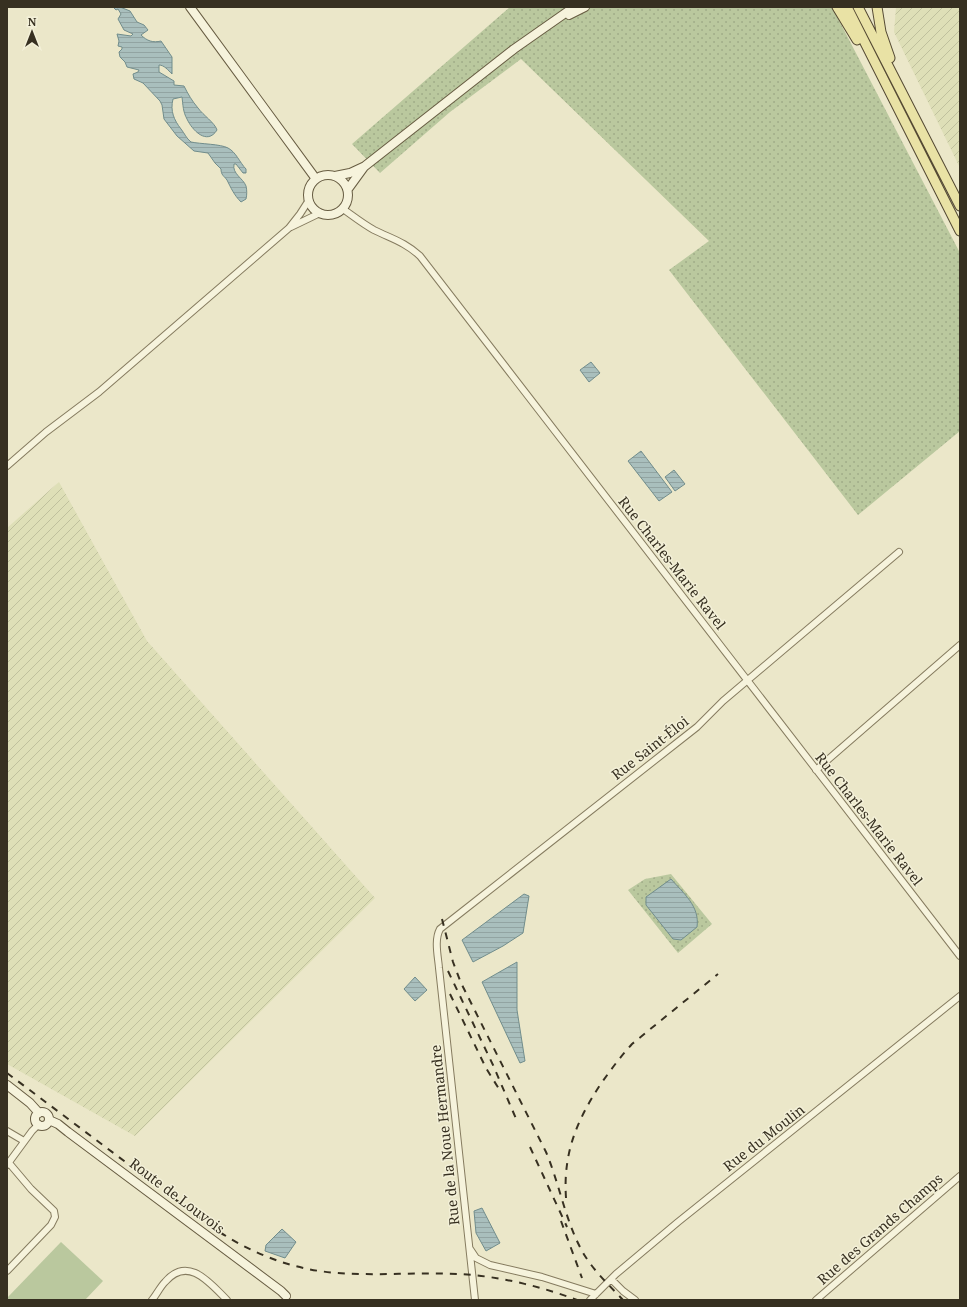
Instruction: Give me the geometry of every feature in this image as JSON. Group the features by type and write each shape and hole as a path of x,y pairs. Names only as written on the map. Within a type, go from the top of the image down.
{"main road":[{"path":"190,7 316,179"},
{"path":"365,166 348,189 348,200 343,209 332,215 320,213 315,210 309,200 309,188 316,179 322,176 335,176 350,173 365,166 514,49 574,7"},
{"path":"547,26 585,7"},
{"path":"838,7 915,142"},
{"path":"847,7 960,231"},
{"path":"858,7 960,206"},
{"path":"877,7 881,32 904,95"},
{"path":"335,176 341,180 348,189"},
{"path":"7,1086 30,1103 39,1113"},
{"path":"43,1112 49,1116 49,1120 45,1125 39,1124 36,1118 39,1113 43,1112"},
{"name":"Route de Louvois","path":"49,1120 58,1124 275,1286 288,1299"}],"street":[{"path":"7,466 46,432 99,392 289,228 309,200"},
{"name":"Rue Charles-Marie Ravel","path":"343,209 374,230 399,240 412,248 420,256 960,956"},
{"path":"289,228 320,213"},
{"name":"Rue Saint-Éloi","path":"439,968 437,936 443,925 697,728 723,701 899,552"},
{"path":"816,770 960,645"},
{"name":"Rue de la Noue Hermandre","path":"439,968 475,1300"},
{"name":"Rue du Moulin","path":"590,1300 611,1279 710,1196 959,998"},
{"path":"7,1271 51,1225 56,1216 54,1211 8,1164 24,1141 39,1124"},
{"path":"7,1131 24,1141"},
{"name":"Rue des Grands Champs","path":"816,1300 960,1176"},
{"path":"469,1244 471,1252 476,1258 490,1265 542,1277 596,1294"},
{"path":"152,1300 173,1274 182,1271 191,1271 201,1275 227,1300"},
{"path":"611,1279 635,1300"}],"green space":[{"path":"510,7 832,7 960,253 960,431 858,515 669,270 709,241 521,59 450,112 380,173 352,144"},
{"path":"896,7 960,7 960,168 894,32"},
{"path":"59,482 147,641 375,898 135,1136 7,1064 7,528"},
{"path":"671,874 712,924 678,953 628,890 645,879"},
{"path":"61,1242 103,1281 85,1300 7,1300 7,1298"}],"water":[{"path":"113,7 120,7 130,11 137,22 144,25 148,30 141,35 146,39 153,42 161,41 172,57 172,74 161,65 159,65 159,72 174,81 174,85 184,86 200,111 216,127 217,130 209,137 200,135 196,132 192,128 186,116 183,108 182,97 173,99 172,103 172,111 176,122 191,142 221,146 228,148 233,152 246,169 246,173 243,173 236,164 234,164 236,173 245,183 247,192 246,199 241,202 222,174 221,169 208,153 194,151 177,136 164,119 160,101 143,83 134,79 133,74 139,70 127,67 125,62 120,57 119,52 122,47 118,46 119,41 117,34 131,36 133,34 124,30 118,19 121,14 118,9 116,10"},
{"path":"591,362 600,373 589,382 580,370"},
{"path":"641,451 672,492 659,501 628,461"},
{"path":"674,470 685,484 675,491 665,477"},
{"path":"671,879 690,900 697,919 697,927 681,940 673,939 646,905 646,897"},
{"path":"524,894 529,896 523,933 503,946 473,962 462,940"},
{"path":"517,962 517,1010 525,1061 520,1063 482,982"},
{"path":"415,977 427,990 415,1001 404,989"},
{"path":"482,1208 500,1243 486,1251 476,1233 474,1211"},
{"path":"282,1229 296,1242 285,1258 265,1251 266,1245"}],"railway":[{"path":"442,919 453,962 461,983 546,1152 578,1244 593,1268 623,1300"},
{"path":"448,971 493,1065 517,1121"},
{"path":"566,1198 567,1167 573,1139 584,1112 600,1085 632,1044 718,974"},
{"path":"450,994 486,1068 499,1089"},
{"path":"7,1073 212,1227 241,1245 272,1259 304,1268 338,1273 459,1274 504,1279 548,1290 577,1300"},
{"path":"530,1147 567,1227"},
{"path":"561,1221 582,1278"}]}
